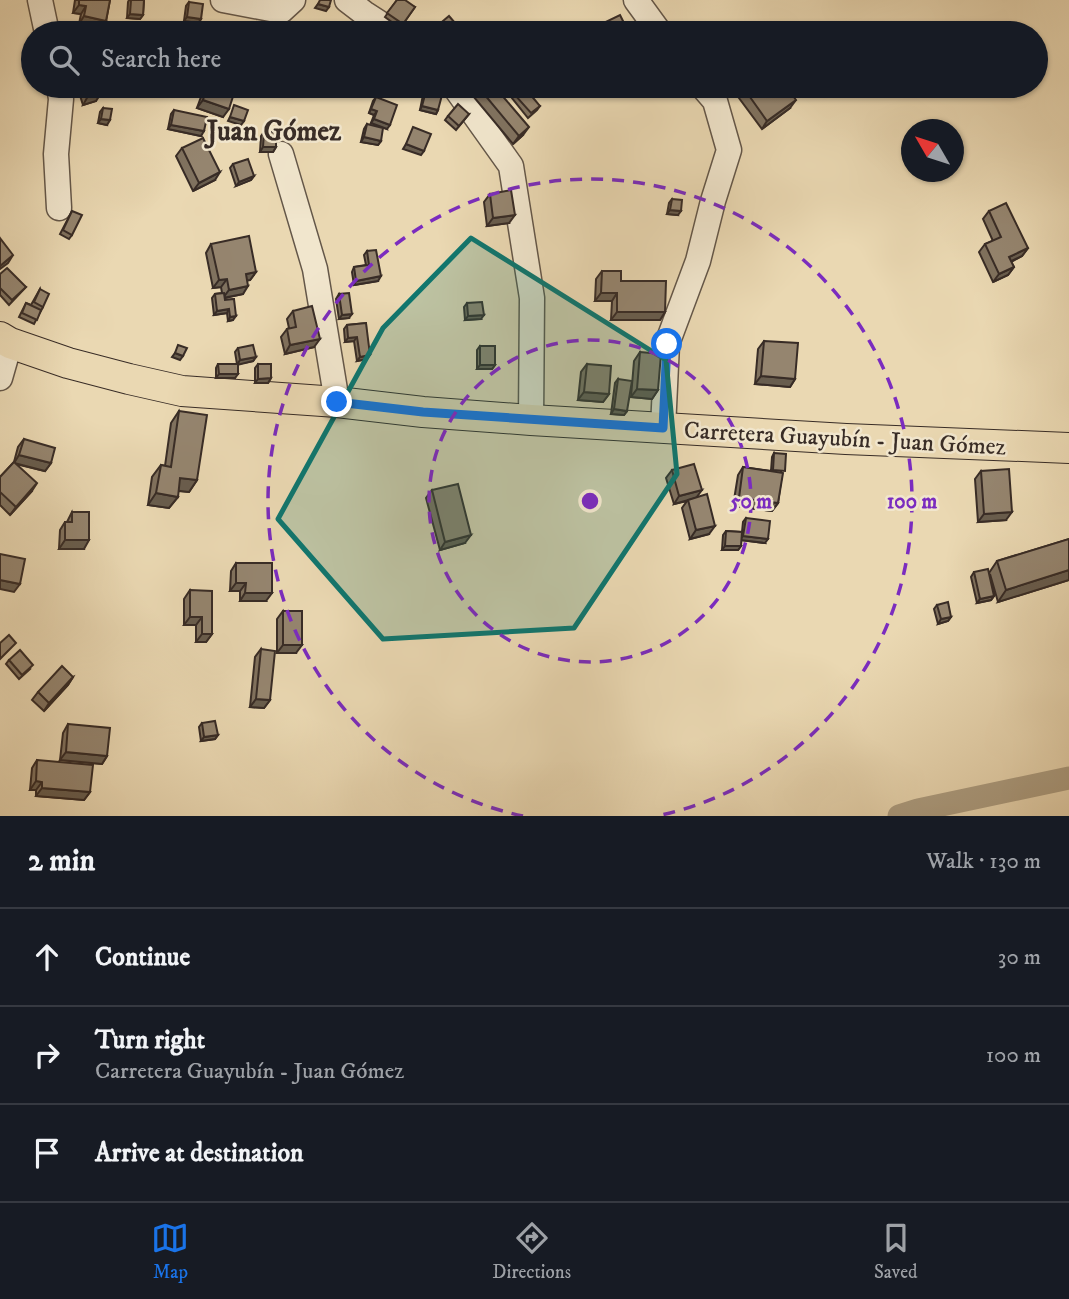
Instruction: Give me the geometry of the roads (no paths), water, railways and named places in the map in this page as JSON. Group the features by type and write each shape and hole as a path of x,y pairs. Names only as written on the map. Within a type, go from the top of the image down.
{"main road":[{"name":"Carretera Guayubín - Juan Gómez","path":"5,340 68,363 182,391 531,420 873,440 1069,448"}],"street":[{"path":"40,0 44,21"},
{"path":"223,0 281,11 293,0"},
{"path":"347,0 376,21"},
{"path":"636,0 651,21"},
{"path":"59,208 56,154 61,98"},
{"path":"463,98 511,166 531,298 531,420"},
{"path":"663,428 667,344 698,261 729,150 712,98"},
{"path":"281,154 315,269 337,402"},
{"path":"0,378 5,340"}],"waterway":[{"path":"899,816 1069,778"}],"district":[{"name":"Juan Gómez","path":"274,130"}]}
